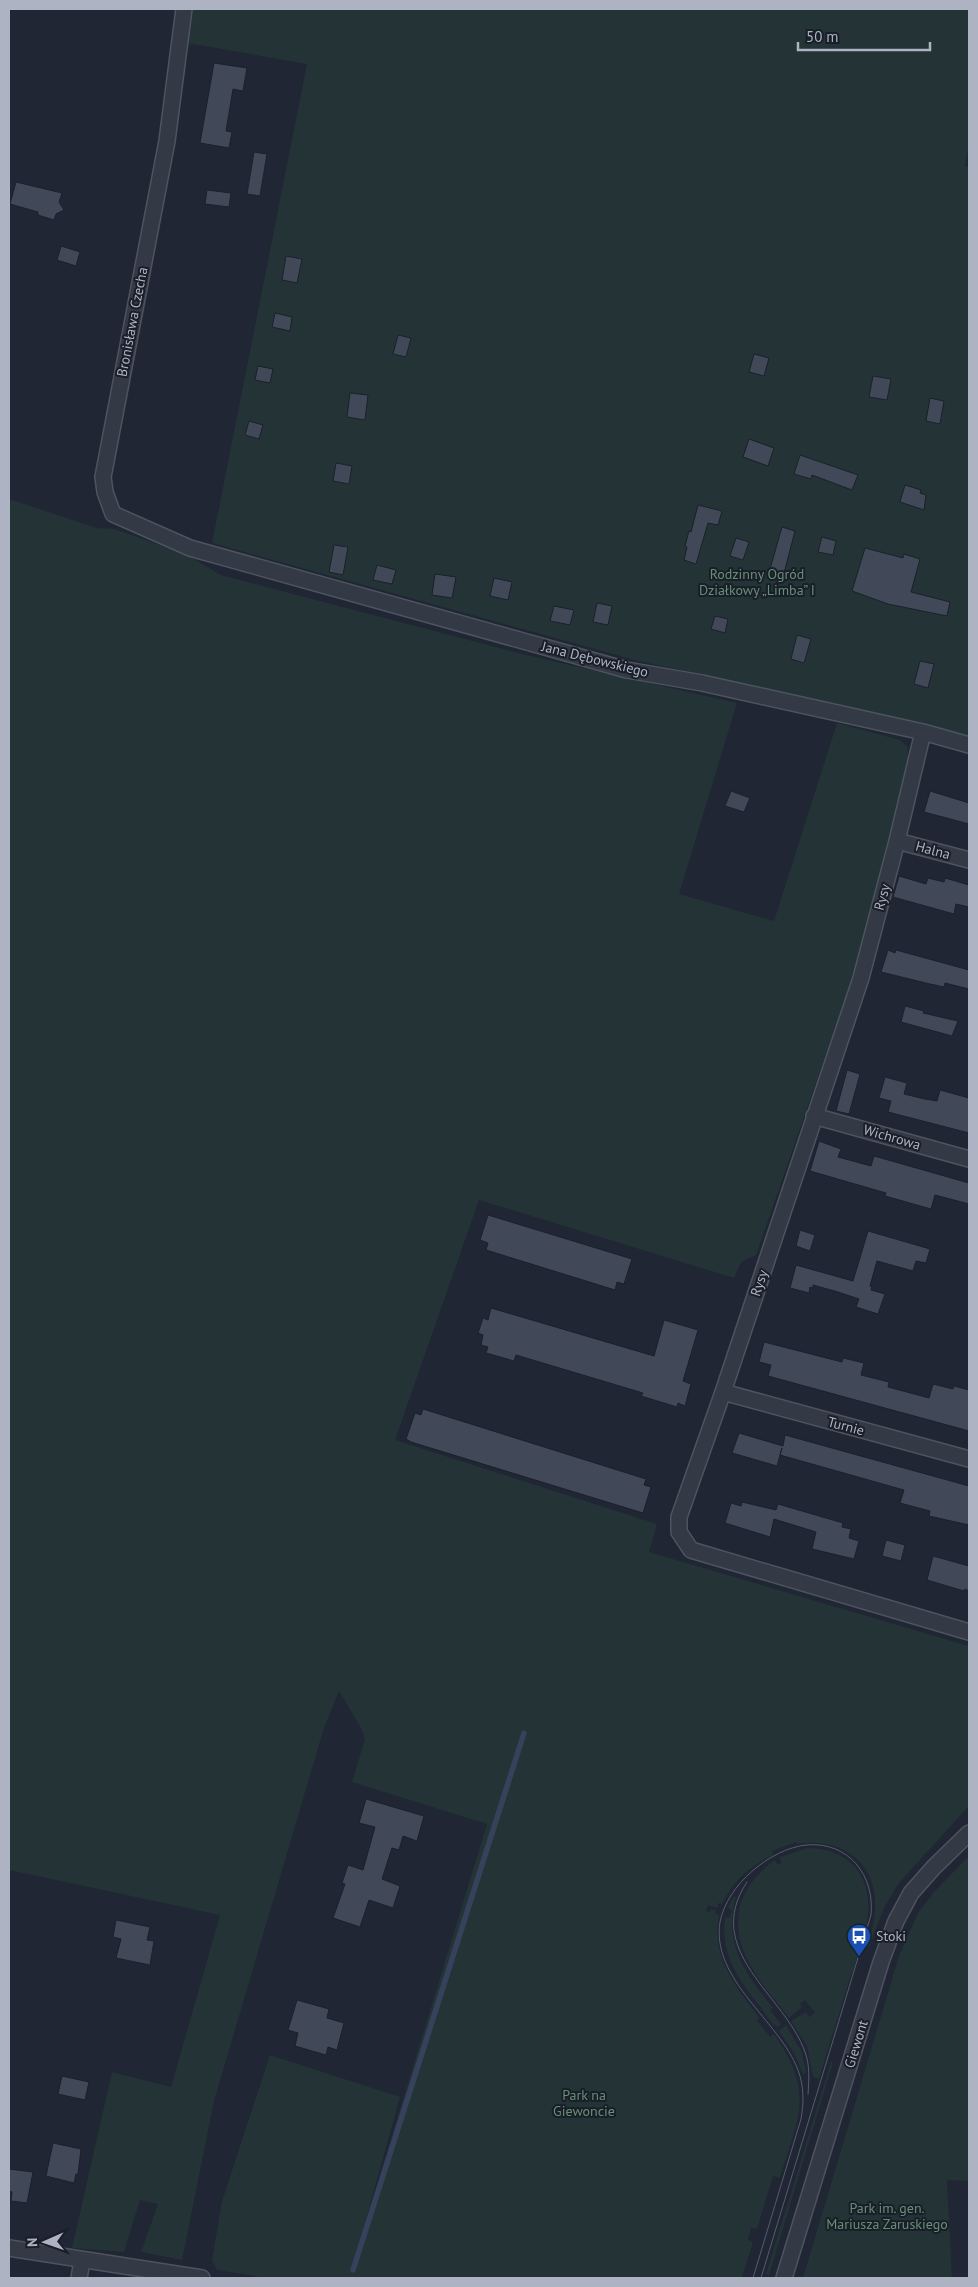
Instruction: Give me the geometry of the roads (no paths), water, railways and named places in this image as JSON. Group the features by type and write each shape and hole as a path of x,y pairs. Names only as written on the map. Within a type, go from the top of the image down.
{"street":[{"name":"Bronisława Czecha","path":"184,9 167,141 103,478 105,492 113,514 190,548 225,557"},
{"name":"Jana Dębowskiego","path":"225,557 627,670 702,683 923,732 969,745"},
{"name":"Rysy","path":"923,732 898,841 860,978 723,1392 679,1517 679,1532 691,1550 969,1632"},
{"name":"Halna","path":"898,841 969,860"},
{"name":"Wichrowa","path":"814,1116 969,1159"},
{"name":"Turnie","path":"723,1392 969,1459"},
{"name":"Giewont","path":"784,2278 881,1962 896,1921 920,1881 969,1833"},
{"path":"9,2248 82,2261 202,2278"},
{"path":"79,2278 82,2261"}],"waterway":[{"path":"353,2270 524,1733"}],"tram line":[{"path":"753,2278 801,2119 802,2088 798,2070 789,2052 777,2034 748,1999 726,1963 720,1943 720,1922 724,1908 731,1895 741,1882 765,1861 792,1848 806,1845 821,1845 847,1855 864,1875 869,1887 871,1915 761,2278"},
{"path":"747,1882 735,1907 734,1930 740,1951 751,1972 795,2031 805,2052 809,2078 808,2094"}],"place":[{"name":"Stoki","path":"859,1957"}],"park label":[{"name":"Rodzinny Ogród Działkowy „Limba” I","path":"757,582"},
{"name":"Park na Giewoncie","path":"584,2104"},
{"name":"Park im. gen. Mariusza Zaruskiego","path":"887,2216"}]}
